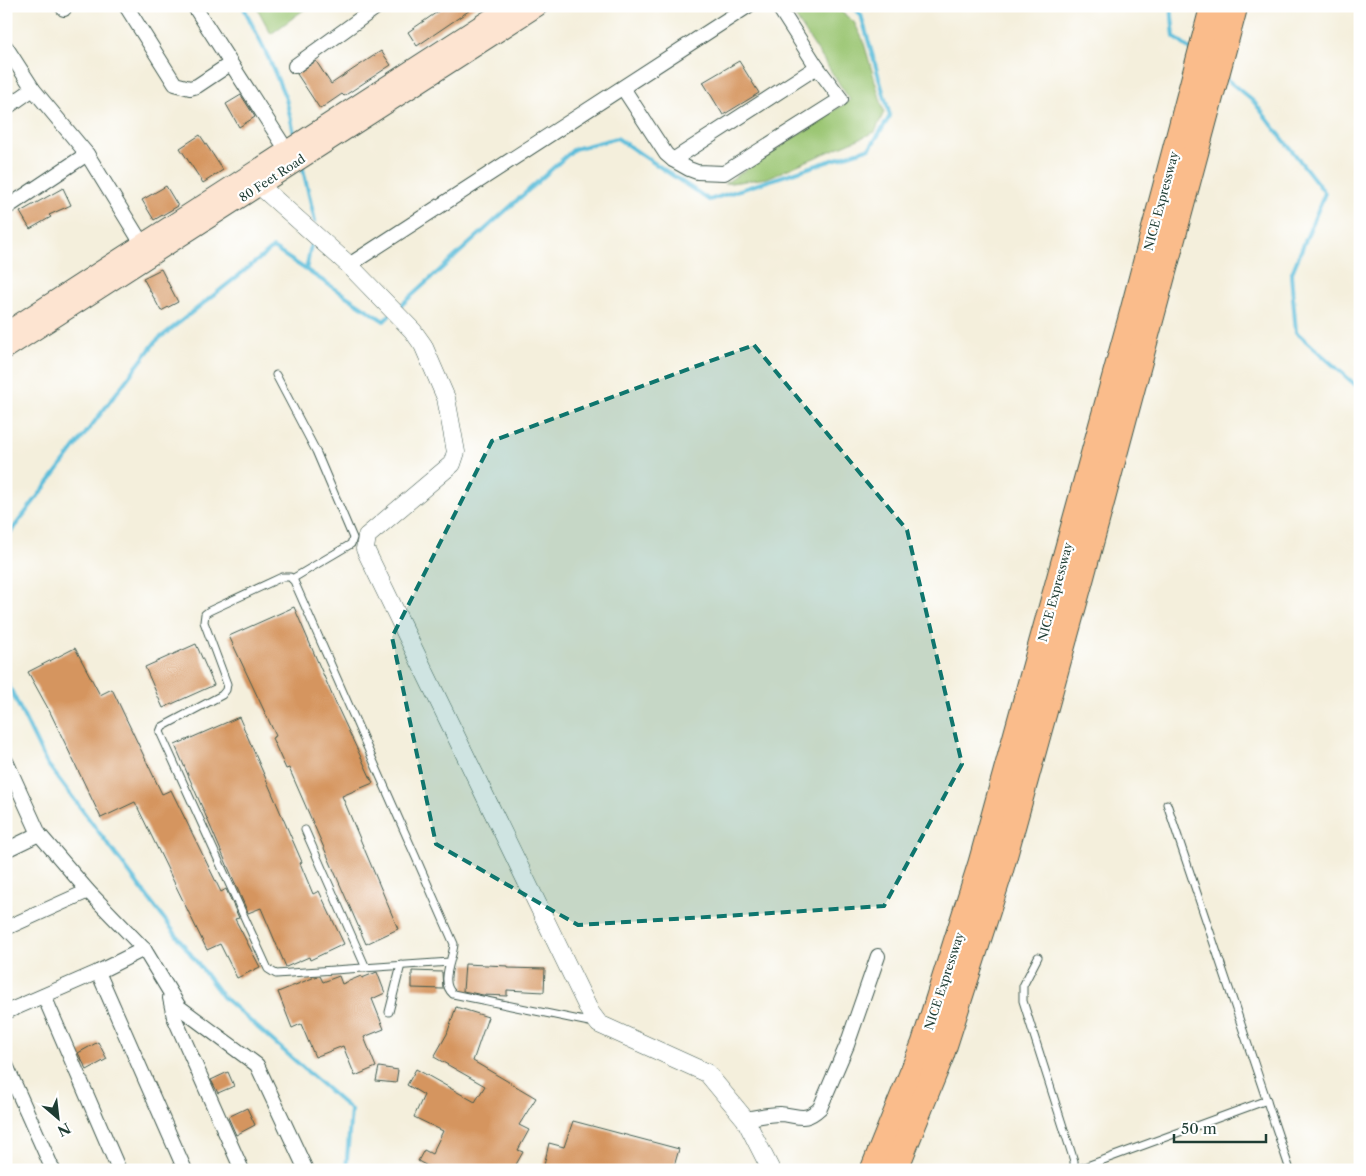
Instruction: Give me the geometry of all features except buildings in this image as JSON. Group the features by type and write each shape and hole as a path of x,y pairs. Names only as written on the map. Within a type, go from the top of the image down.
{"highway":[{"name":"NICE Expressway","path":"895,1170 941,1056 1000,872 1082,576 1202,88 1204,41 1213,6"},
{"name":"NICE Expressway","path":"873,1170 924,1044 981,863 1130,318 1202,88 1220,59 1235,6"}],"main road":[{"name":"80 Feet Road","path":"6,332 260,186 291,157 510,6"},
{"name":"80 Feet Road","path":"6,349 147,250 291,157 538,6"}],"street":[{"path":"126,6 175,84 190,88 197,86 230,64"},
{"path":"194,6 291,157"},
{"path":"295,66 378,6"},
{"path":"349,265 748,6"},
{"path":"623,88 664,151 673,160 692,171 724,173 841,100 817,67 778,6"},
{"path":"6,47 33,89 87,154 147,250"},
{"path":"673,160 817,67"},
{"path":"6,108 33,89"},
{"path":"6,208 87,154"},
{"path":"260,186 349,265 400,316 423,345 446,398 456,455 452,464 367,536 365,549 590,1012 599,1024 707,1074 745,1119 772,1170"},
{"path":"6,761 39,834 88,891 144,949 181,1009 257,1065 306,1170"},
{"path":"6,850 39,834"},
{"path":"6,928 88,891"},
{"path":"6,1012 98,972 144,949"},
{"path":"745,1119 780,1114 804,1118 812,1116 820,1108 847,1045 878,956"},
{"path":"98,972 185,1170"},
{"path":"168,990 174,1017 242,1170"},
{"path":"44,996 119,1170"},
{"path":"6,1065 53,1170"}],"lane":[{"path":"276,375 316,451 353,538 351,544 292,579"},
{"path":"450,962 276,974 270,972 160,732 162,727 226,690 227,684 204,622 205,614 282,577 286,576 292,579 454,944 446,984 449,990 453,994 599,1024"},
{"path":"1167,804 1290,1170"},
{"path":"305,830 366,968"},
{"path":"1038,957 1023,986 1022,1001 1076,1170 1267,1100"},
{"path":"389,1012 402,966"}],"highlighted area":[{"path":"754,345 907,530 962,764 884,906 578,925 436,844 392,637 492,441"}],"green space":[{"path":"256,6 309,6 271,34"},
{"path":"788,6 834,6 854,22 863,40 884,112 875,132 767,178 724,184 850,100"}],"waterway":[{"path":"243,6 286,99 294,133"},
{"path":"398,308 574,149 617,138 709,200 870,148 890,116 861,15 853,6"},
{"path":"1171,6 1174,37 1192,51"},
{"path":"1224,77 1254,102 1325,193 1291,275 1296,332 1360,389"},
{"path":"302,165 315,221"},
{"path":"306,270 311,245"},
{"path":"6,538 156,341 273,248 384,321 391,314"},
{"path":"6,680 46,762 223,997 351,1110 346,1170"}]}
